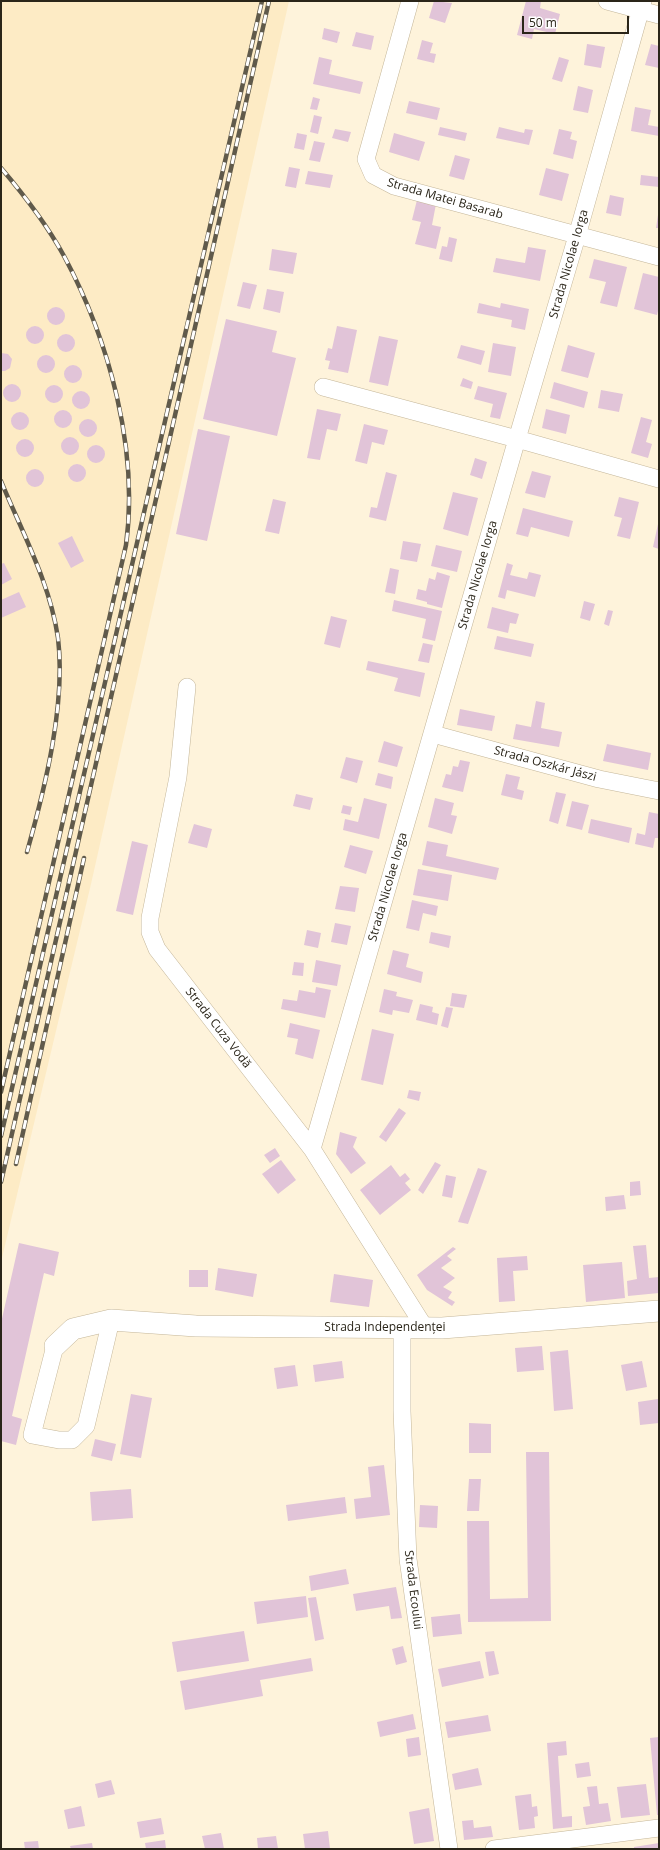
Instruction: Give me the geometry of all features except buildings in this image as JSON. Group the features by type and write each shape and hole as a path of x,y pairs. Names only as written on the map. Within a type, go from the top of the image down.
{"street":[{"name":"Strada Matei Basarab","path":"410,1 366,159 373,175 394,186 659,257"},
{"path":"607,1 641,5 659,15"},
{"name":"Strada Nicolae Iorga","path":"312,1149 577,236 641,5"},
{"path":"323,387 659,479"},
{"name":"Strada Cuza Vodă","path":"187,687 178,777 150,918 150,932 157,949 312,1149 426,1328"},
{"name":"Strada Oszkár Jászi","path":"433,734 599,779 659,791"},
{"name":"Strada Independenței","path":"111,1320 86,1426 72,1440 59,1440 32,1435 55,1346 73,1329 111,1320 196,1326 426,1328 659,1311"},
{"name":"Strada Ecoului","path":"402,1328 402,1411 408,1559 449,1849"},
{"path":"494,1849 659,1828"}],"shaded area":[{"path":"1,1 289,1 91,884 1,1262"}],"railway":[{"path":"1,1136 262,1"},
{"path":"1,1182 269,1"},
{"path":"1,168 35,210 57,244 80,289 94,323 107,359 117,396 124,434 128,471 129,508 126,545 1,1092"},
{"path":"1,481 49,597 58,638 60,664 59,690 52,746 41,801 27,852"},
{"path":"16,1164 84,858"}]}
